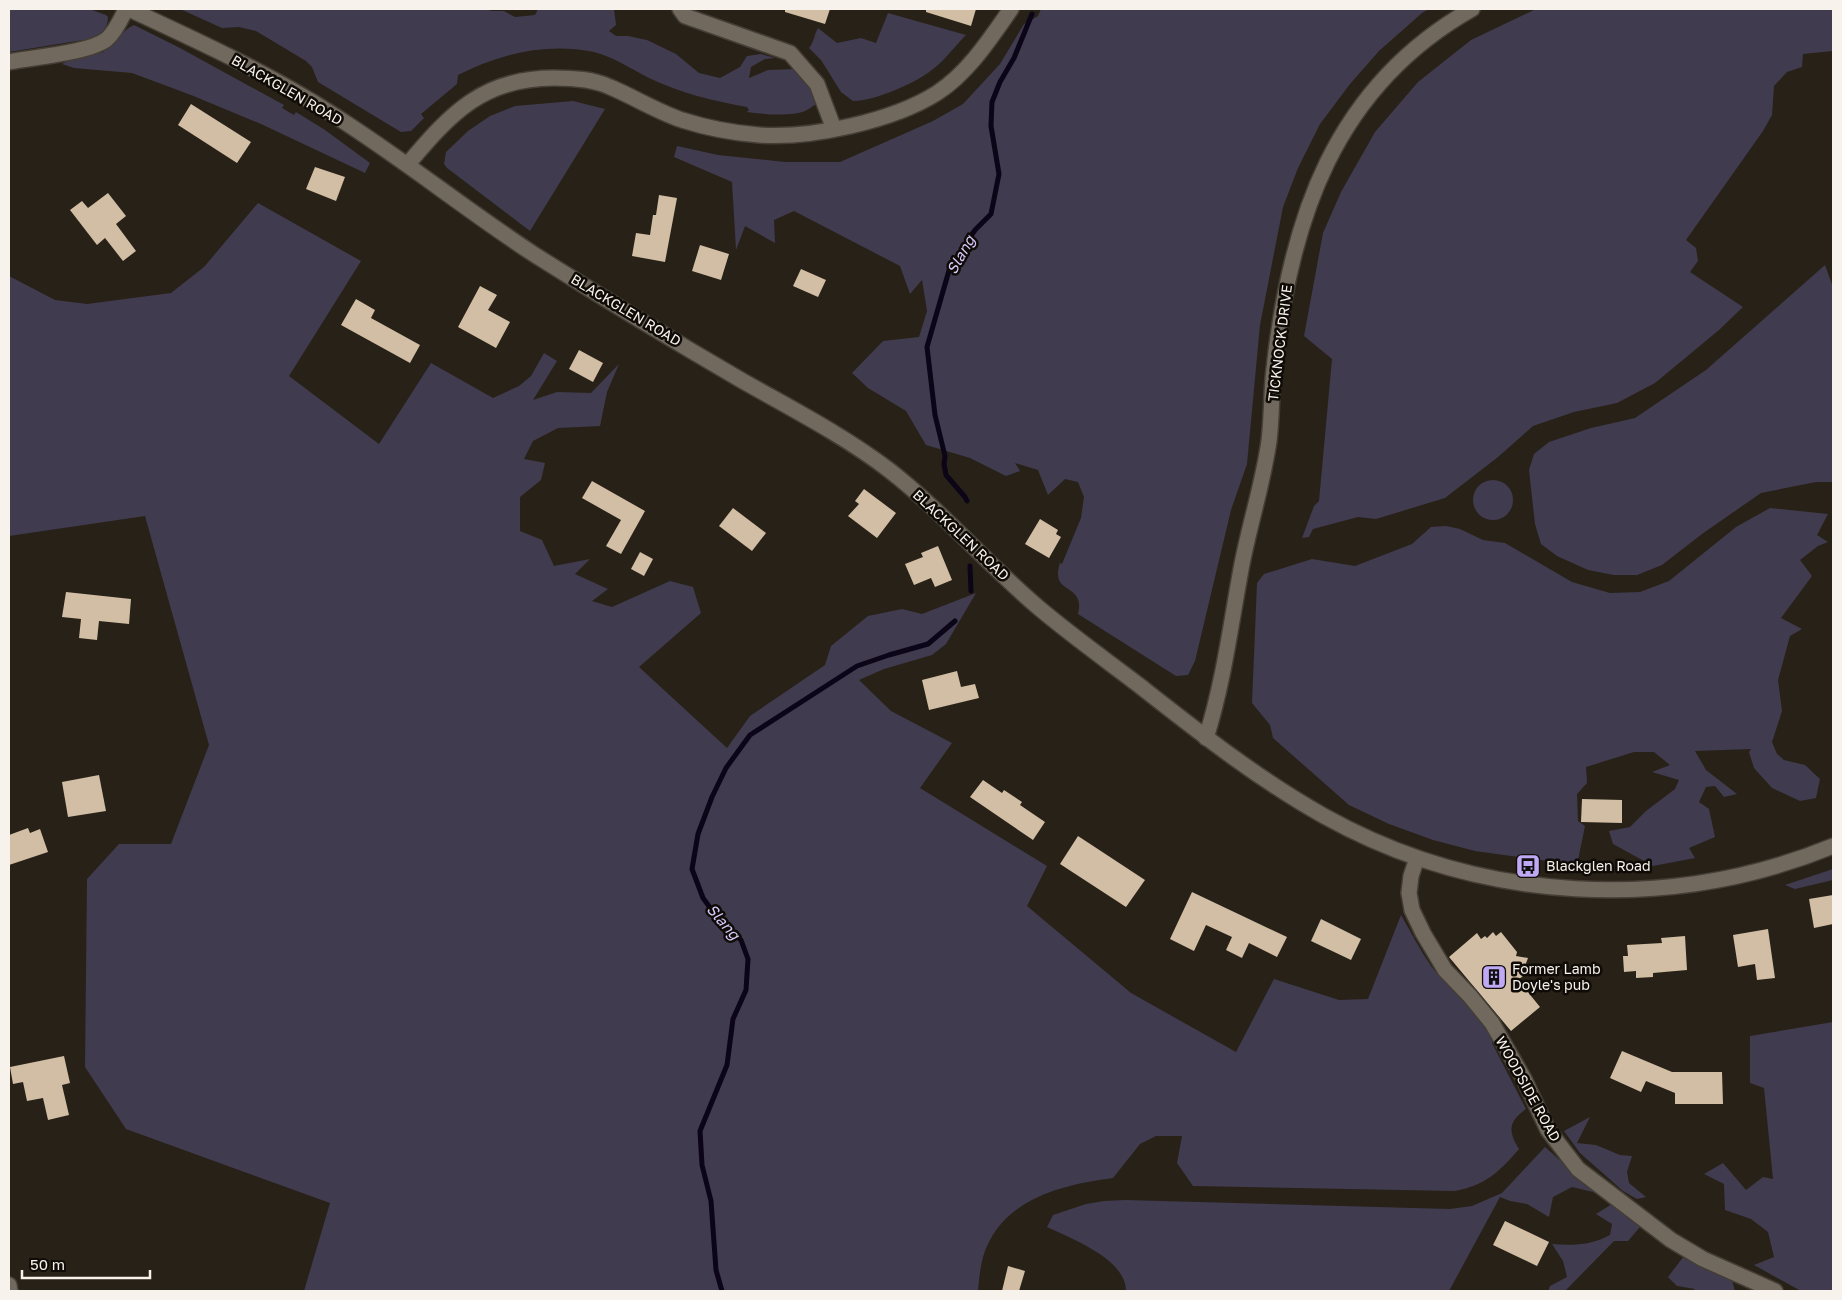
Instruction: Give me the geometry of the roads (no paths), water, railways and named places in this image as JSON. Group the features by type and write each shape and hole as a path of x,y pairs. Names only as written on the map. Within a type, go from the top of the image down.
{"street":[{"path":"9,62 96,45 106,40 114,31 126,9"},
{"name":"BLACKGLEN ROAD","path":"130,9 241,62 325,109 408,164 535,255 738,378 813,419 876,460 926,500 1040,609 1206,738 1256,774 1327,818 1417,858 1480,876 1526,884 1576,889 1639,890 1727,879 1781,865 1833,846"},
{"path":"680,9 685,16 790,54 817,84 834,129"},
{"path":"408,164 445,121 468,102 507,84 539,78 587,80 609,86 654,110 723,131 760,135 785,135 834,129 873,120 907,108 936,93 958,76 979,52 1011,9"},
{"name":"TICKNOCK DRIVE","path":"1206,738 1218,695 1242,561 1266,464 1274,370 1287,285 1300,228 1313,191 1327,161 1350,122 1381,82 1417,47 1472,9"},
{"name":"WOODSIDE ROAD","path":"1417,858 1411,876 1409,893 1412,910 1422,933 1445,970 1492,1022 1524,1079 1548,1130 1578,1169 1671,1240 1703,1259 1775,1291"},
{"path":"9,1285 10,1291"}],"waterway":[{"name":"Slang","path":"967,501 946,475 945,456 935,415 927,347 950,267 975,230 991,214 999,174 991,126 992,102 1000,82 1014,58 1032,14"},
{"name":"Slang","path":"970,566 971,591"},
{"name":"Slang","path":"722,1291 716,1270 711,1201 702,1165 700,1131 727,1065 733,1019 746,990 748,959 741,940 719,920 703,898 692,869 698,834 712,797 726,768 750,735 857,666 928,644 955,621"}],"place":[{"name":"Blackglen Road","path":"1528,866"},
{"name":"Former Lamb Doyle's pub","path":"1494,977"}]}
